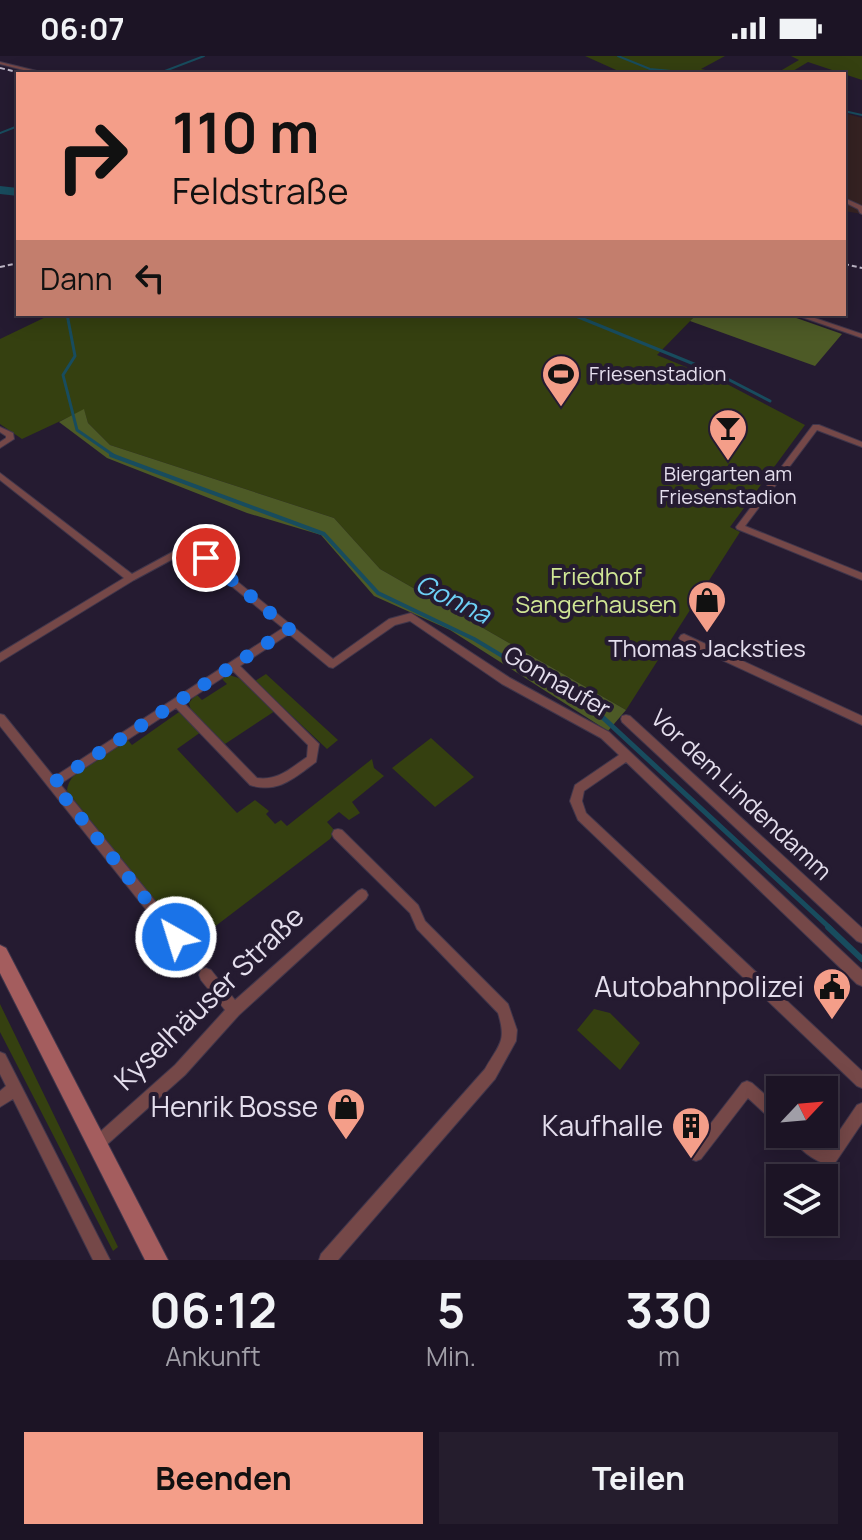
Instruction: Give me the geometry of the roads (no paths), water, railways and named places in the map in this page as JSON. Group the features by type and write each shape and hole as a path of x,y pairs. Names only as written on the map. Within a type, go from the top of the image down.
{"main road":[{"path":"0,954 157,1260"}],"street":[{"path":"0,63 36,72"},
{"path":"846,201 861,208 862,212"},
{"path":"802,316 862,336"},
{"path":"862,445 817,427 740,527 862,576"},
{"path":"0,429 10,435 10,439 0,446"},
{"path":"0,476 131,578 0,658"},
{"name":"Gonnaufer","path":"131,578 183,550 194,551 333,664 392,622 411,617 506,681 601,732 627,756"},
{"path":"53,783 289,629"},
{"path":"684,638 862,721"},
{"path":"177,702 254,782 263,786 278,783 312,759 314,744 233,665"},
{"path":"0,718 176,937"},
{"name":"Vor dem Lindendamm","path":"626,719 862,937"},
{"path":"627,756 579,788 576,801 582,816 862,1081"},
{"name":"Vor dem Lindendamm","path":"627,756 862,979"},
{"path":"327,1260 490,1074 505,1053 510,1030 496,998 421,925 414,909 338,834"},
{"name":"Kyselhäuser Straße","path":"97,1144 180,1070 234,1010 362,895"},
{"path":"206,975 234,1010"},
{"path":"0,1059 102,1260"},
{"path":"696,1154 747,1088 766,1105"},
{"path":"0,1100 14,1089"},
{"path":"838,1146 862,1110"},
{"path":"812,1148 823,1158 830,1158 837,1148"}],"waterway":[{"path":"162,72 204,56"},
{"path":"618,56 650,69 682,72"},
{"path":"846,111 862,115"},
{"path":"0,133 16,127"},
{"name":"Gonna","path":"0,190 16,192"},
{"name":"Gonna","path":"67,316 75,356 63,375 77,430 116,457"},
{"path":"576,316 716,373 770,401"},
{"name":"Gonna","path":"111,455 116,457"},
{"name":"Gonna","path":"116,457 324,534 378,593 474,639 519,666"},
{"name":"Gonna","path":"516,664 599,714 831,929"},
{"name":"Gonna","path":"828,927 862,959"}],"railway":[{"path":"0,68 17,72"},
{"path":"0,267 16,263"},
{"path":"846,264 862,268"}],"place":[{"name":"Friesenstadion","path":"561,408"},
{"name":"Biergarten am Friesenstadion","path":"728,462"},
{"name":"Thomas Jacksties","path":"707,634"},
{"name":"Autobahnpolizei","path":"832,1021"},
{"name":"Henrik Bosse","path":"346,1141"},
{"name":"Kaufhalle","path":"691,1160"}],"park label":[{"name":"Friedhof Sangerhausen","path":"596,591"}]}
